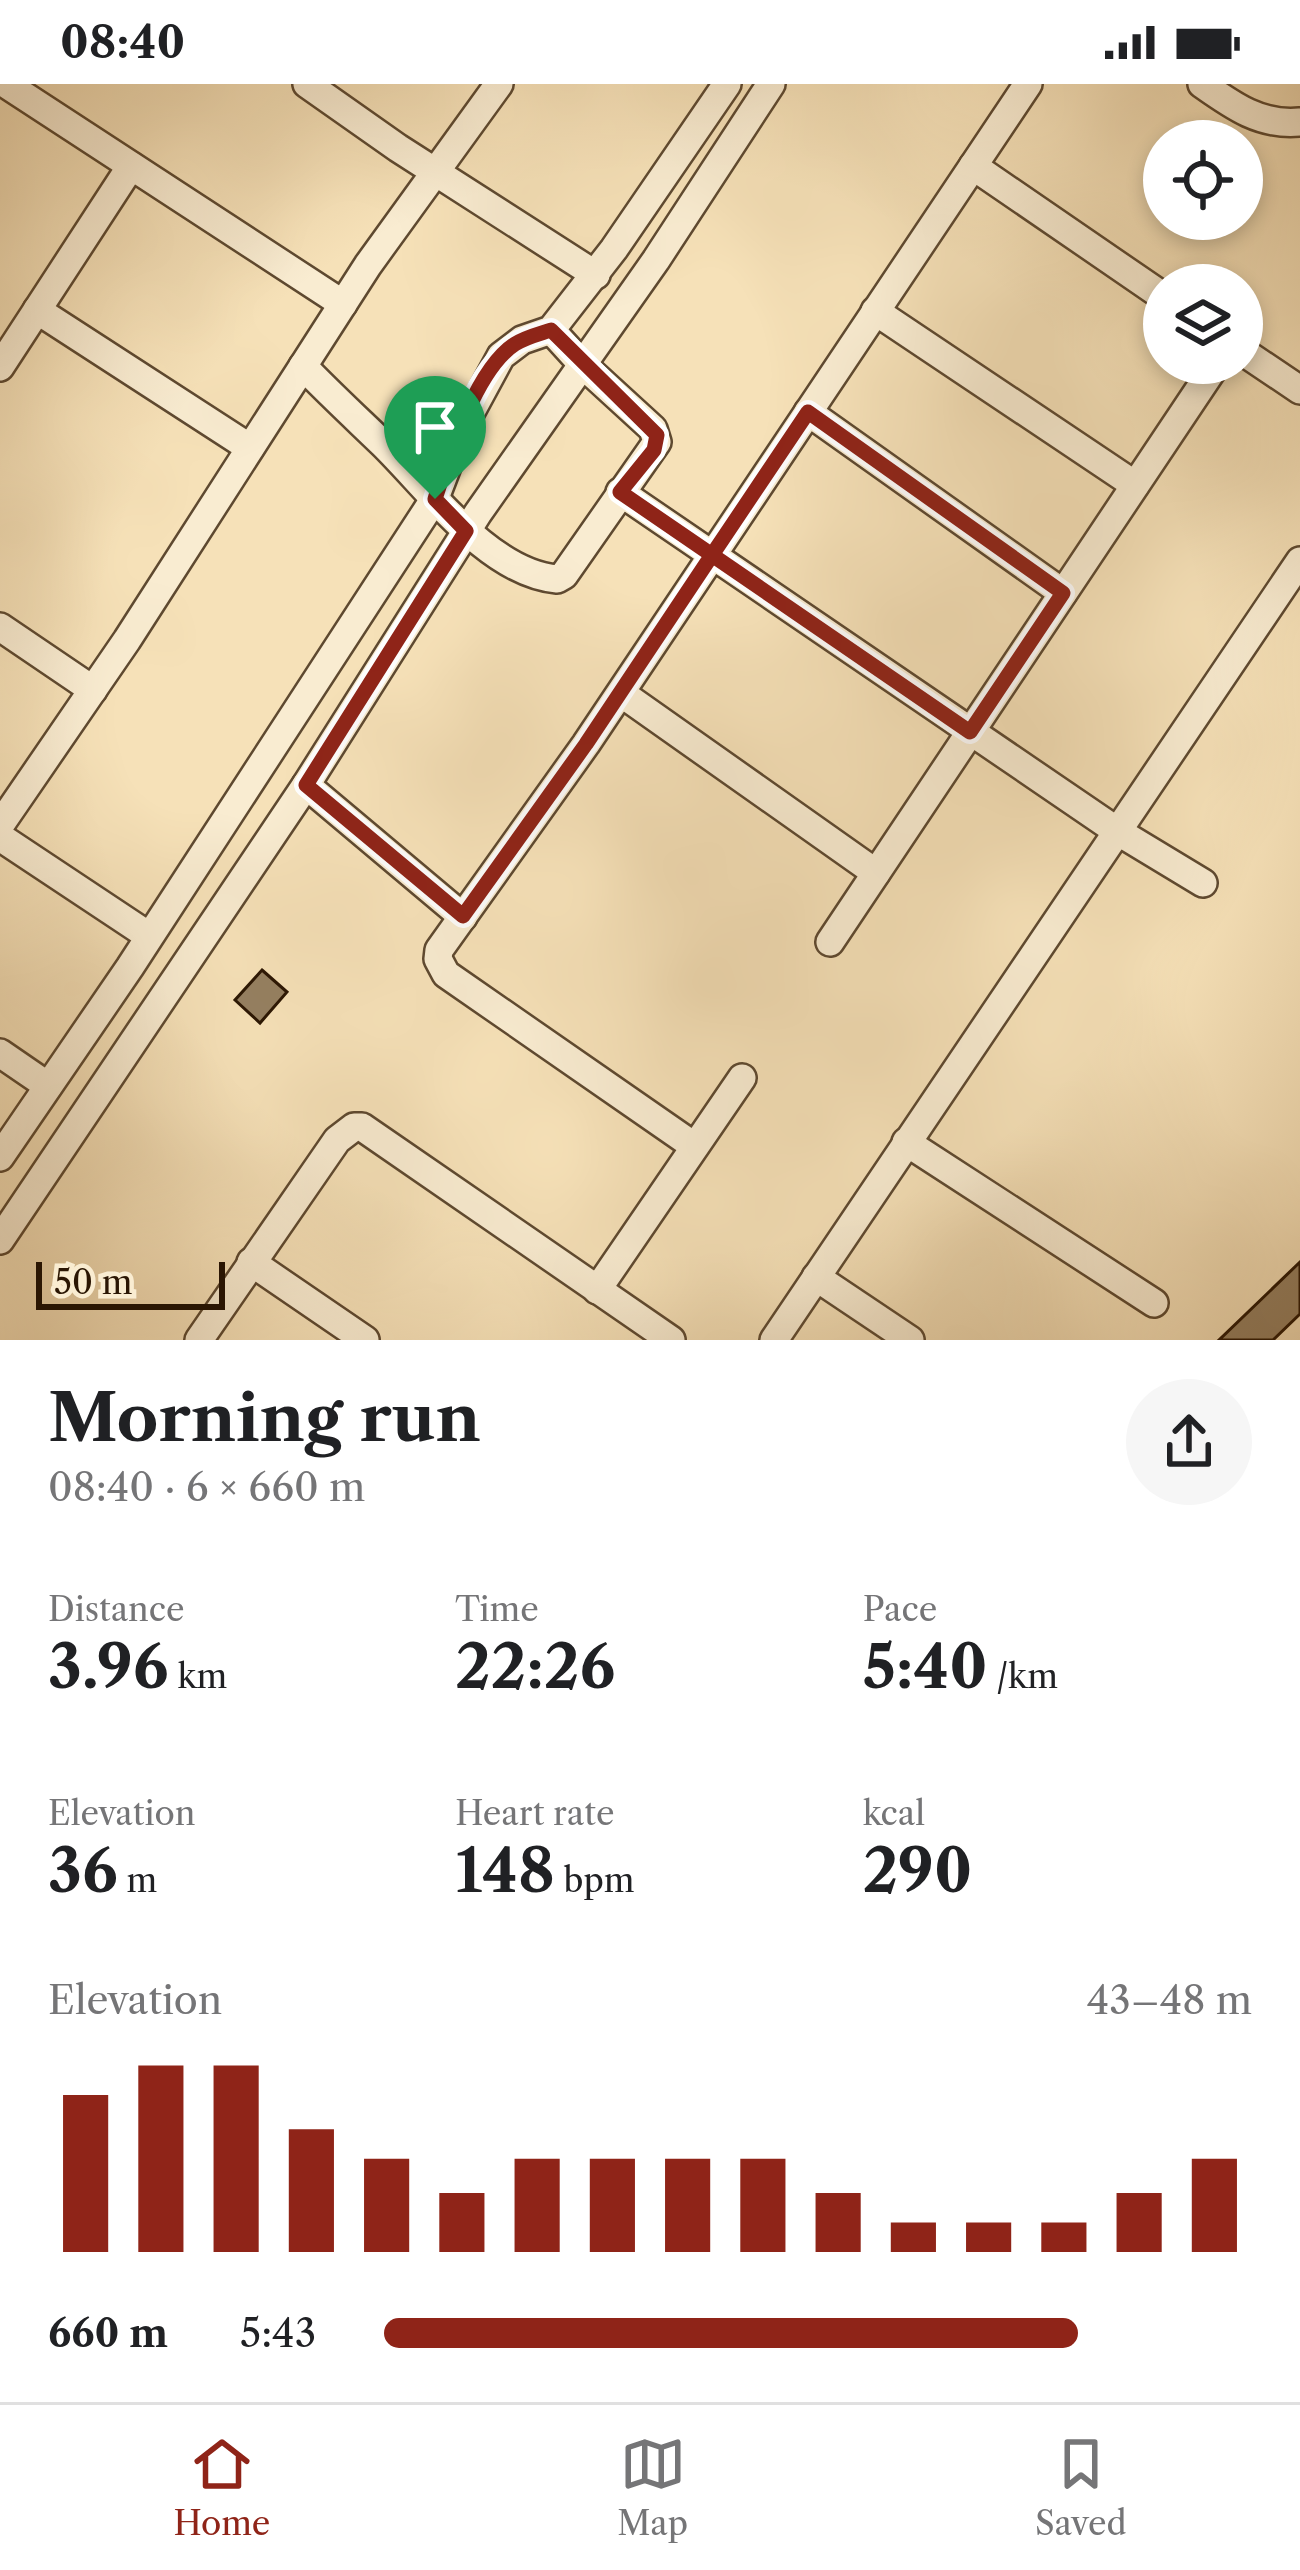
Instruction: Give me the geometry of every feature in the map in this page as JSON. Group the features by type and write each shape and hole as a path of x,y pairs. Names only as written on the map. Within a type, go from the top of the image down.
{"street":[{"path":"6,84 343,304"},
{"path":"307,84 596,274"},
{"path":"0,825 343,304 500,84"},
{"path":"0,1157 130,967 435,499 450,454 490,371 511,346 551,330 596,274 727,84"},
{"path":"0,1240 306,785 466,531 771,84"},
{"path":"694,1146 446,974 439,950 621,693 1028,84"},
{"path":"1202,84 1255,117 1300,122"},
{"path":"0,367 131,166"},
{"path":"973,166 1143,283"},
{"path":"37,310 250,448"},
{"path":"875,311 1135,485"},
{"path":"303,366 466,531 534,574 557,579 565,575 654,450 657,435 551,330"},
{"path":"1263,365 1300,390"},
{"path":"830,942 1203,384"},
{"path":"808,412 1063,593"},
{"path":"620,492 1117,831 1203,883"},
{"path":"774,1340 1300,561"},
{"path":"0,627 92,690"},
{"path":"621,693 876,873"},
{"path":"306,785 463,916"},
{"path":"0,837 149,936"},
{"path":"130,967 165,995"},
{"path":"0,1053 48,1086"},
{"path":"597,1290 742,1078"},
{"path":"199,1340 337,1140 354,1126 362,1127 670,1340"},
{"path":"906,1142 1154,1304"},
{"path":"251,1262 365,1340"},
{"path":"816,1277 910,1340"}],"building":[{"path":"262,970 287,992 260,1023 235,1000"},
{"path":"1300,1262 1300,1314 1273,1340 1219,1340"}],"route":[{"path":"435,499 450,454 490,371 511,346 551,330 657,435 654,450 620,492 712,555 808,412 1063,593 970,732 712,555 463,916 306,785 466,531 435,499"}]}
